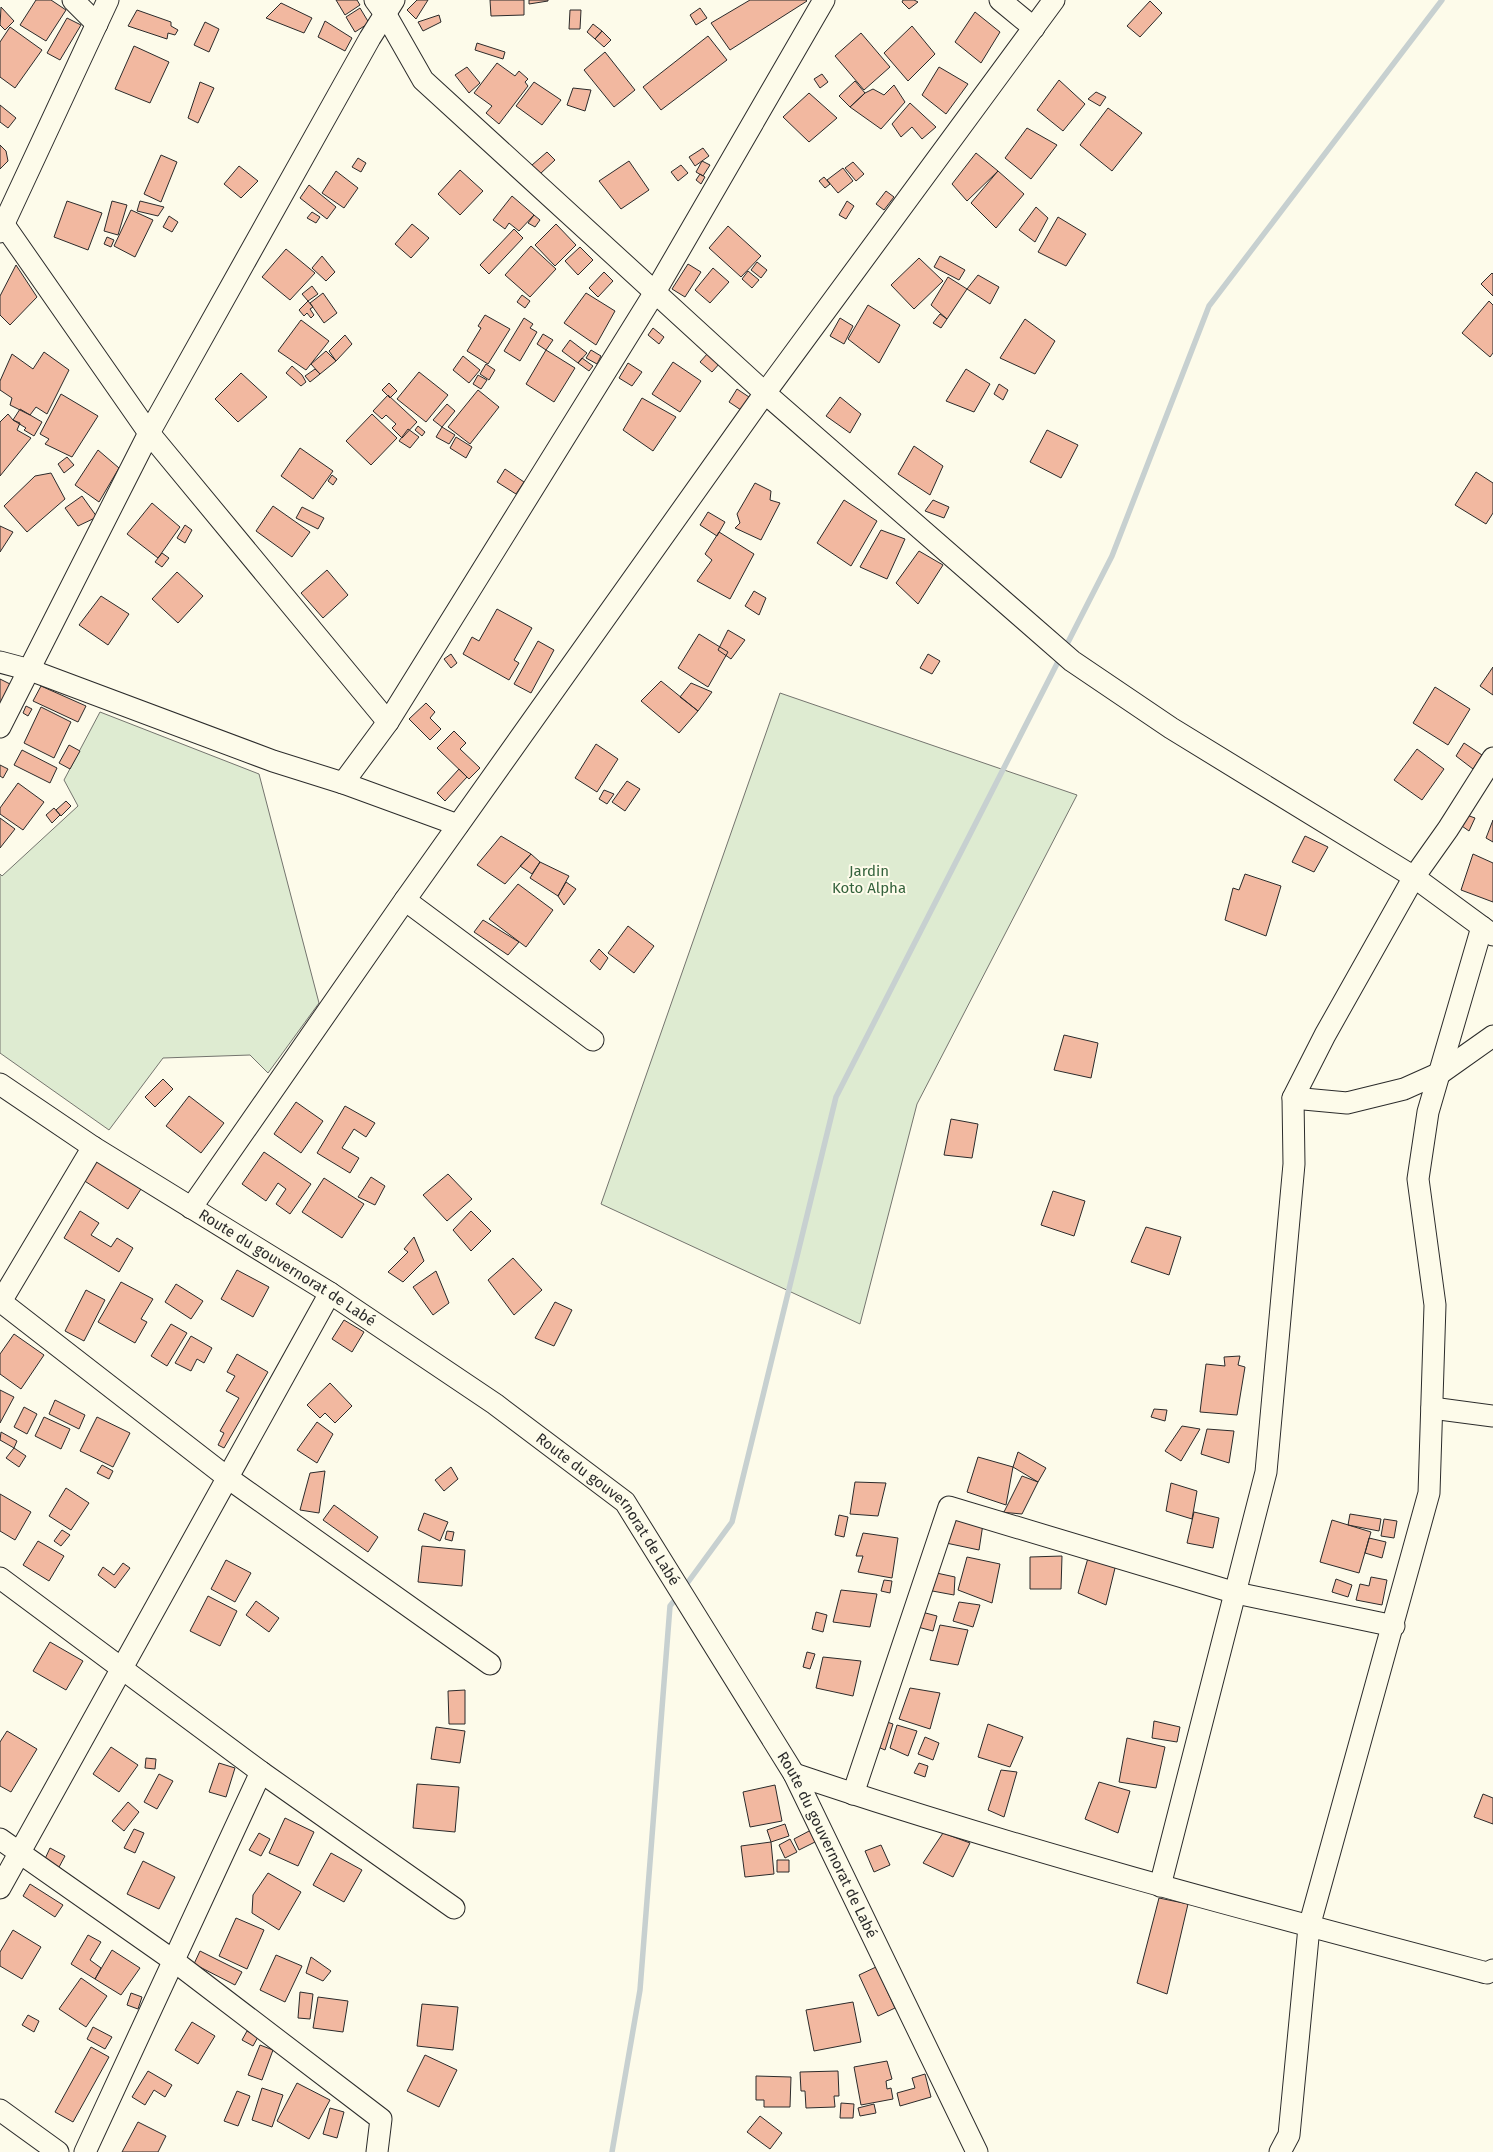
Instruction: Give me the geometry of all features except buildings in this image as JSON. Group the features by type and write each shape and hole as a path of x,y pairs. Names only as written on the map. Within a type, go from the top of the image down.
{"street":[{"path":"73,0 97,24"},
{"path":"108,0 1,225 149,433 388,722"},
{"path":"343,783 388,722 655,292 824,0"},
{"path":"1000,0 1034,28"},
{"path":"191,1208 405,900 765,393 1054,0"},
{"path":"385,5 423,80 765,393 1072,661 1171,728 1414,877 1488,931 1428,1112 1418,1179 1435,1305 1430,1493 1309,1927 1289,2135 1280,2152"},
{"path":"0,727 149,433 370,38 385,5"},
{"path":"0,662 30,670 273,761 343,783 458,825"},
{"path":"1160,1886 1266,1472 1294,1164 1293,1098 1325,1035 1414,877 1448,829 1493,758"},
{"path":"405,900 593,1040"},
{"path":"1293,1098 1347,1103 1404,1088 1442,1072 1493,1036"},
{"name":"Route du gouvernorat de Labé","path":"0,1084 93,1147 330,1293 496,1404 625,1502 794,1774 978,2152"},
{"path":"93,1147 0,1302 228,1478 490,1664"},
{"path":"0,1888 330,1293"},
{"path":"1432,1408 1493,1416"},
{"path":"852,1794 949,1507 1236,1594 1394,1626"},
{"path":"0,1578 261,1772 454,1908"},
{"path":"85,2152 261,1772"},
{"path":"794,1774 852,1794 1160,1886 1491,1976"},
{"path":"0,1839 174,1961 381,2119 377,2152"},
{"path":"0,2110 58,2152"}],"green space":[{"name":"Jardin Koto Alpha","path":"780,693 1077,795 917,1104 860,1324 601,1204"},
{"path":"100,712 259,774 319,1003 268,1073 250,1055 163,1058 109,1130 0,1053 0,874 2,876 78,806 64,780"}],"waterway":[{"path":"683,1589 732,1522 836,1097 1112,556 1209,306 1442,0"},
{"path":"612,2152 640,1990 670,1606 678,1596"}]}
